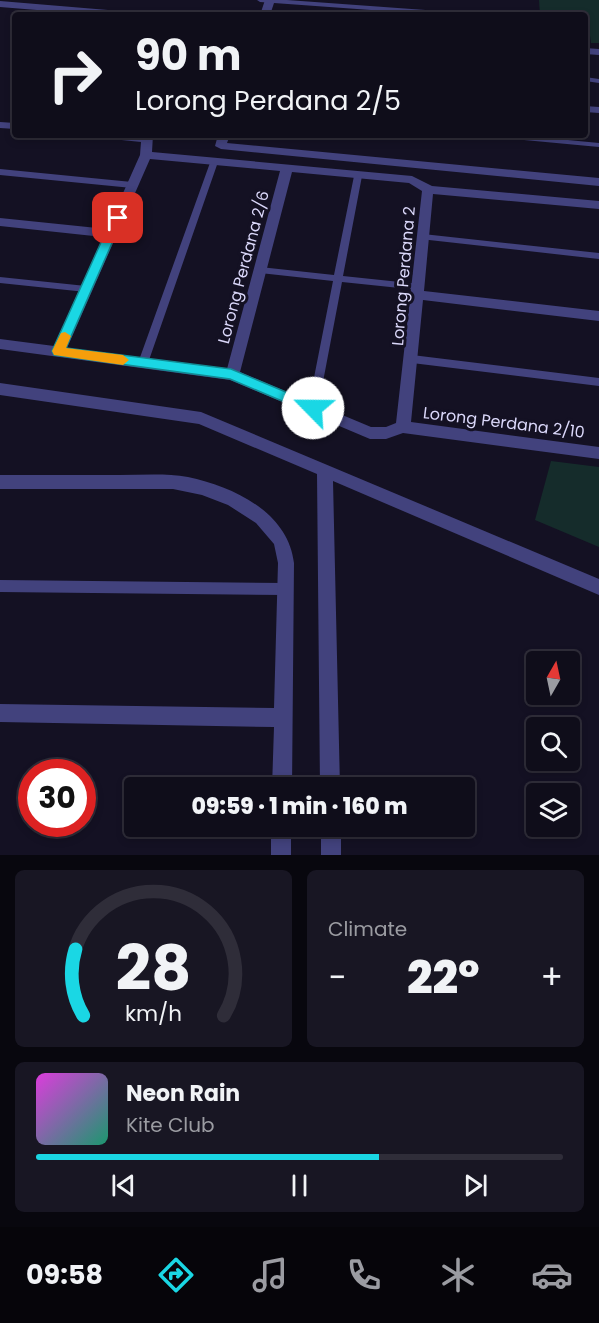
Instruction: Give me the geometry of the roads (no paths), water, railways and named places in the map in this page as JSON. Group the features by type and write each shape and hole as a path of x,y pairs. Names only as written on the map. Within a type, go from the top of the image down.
{"street":[{"path":"0,4 34,4 105,12"},
{"path":"58,351 146,155 146,138"},
{"path":"223,138 220,146 599,183"},
{"path":"146,155 412,180 429,190"},
{"name":"Lorong Perdana 2/6","path":"231,375 287,168"},
{"name":"Lorong Perdana 2","path":"404,427 429,190 599,205"},
{"path":"0,222 111,234"},
{"path":"419,291 599,315"},
{"name":"Lorong Perdana 2/10","path":"0,344 231,375 370,433 386,433 404,427 599,453"},
{"path":"0,389 201,418 599,587"},
{"path":"325,471 330,777"},
{"path":"0,482 198,484 219,492 269,524 282,542 286,563 282,777"},
{"path":"0,713 284,718"},
{"path":"281,837 281,855"},
{"path":"331,837 331,855"}],"lane":[{"path":"260,0 427,12"},
{"path":"523,138 599,145"},
{"path":"143,363 214,162"},
{"path":"0,172 132,185"},
{"path":"313,408 358,176"},
{"path":"423,237 599,256"},
{"path":"260,270 419,291"},
{"path":"0,280 86,289"},
{"path":"412,359 599,382"},
{"path":"0,586 285,589"}]}
